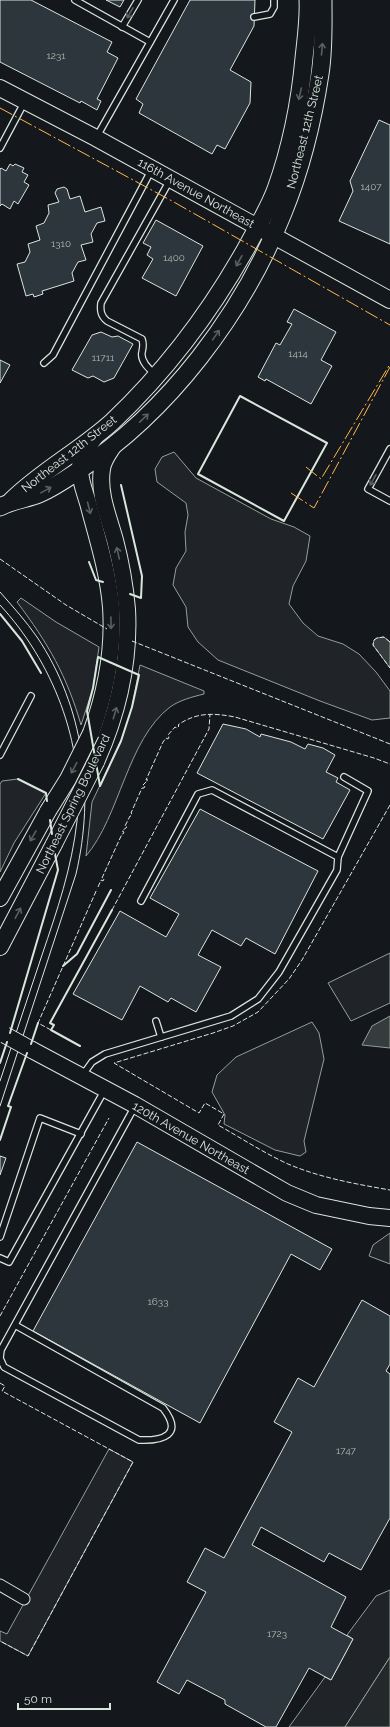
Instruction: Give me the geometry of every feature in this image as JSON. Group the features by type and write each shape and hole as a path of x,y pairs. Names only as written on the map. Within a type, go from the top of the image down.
{"main road":[{"name":"Northeast 12th Street","path":"3,505 28,484 96,436 136,398 157,376 206,314 225,286 258,226 276,189 288,148 302,86 308,0"},
{"name":"Northeast 12th Street","path":"3,505 39,494 80,470 114,444 154,408 200,356 231,313 274,235 291,193 313,112 320,73 324,35 323,0"}],"street":[{"name":"116th Avenue Northeast","path":"0,88 258,226 390,300"},
{"path":"80,470 84,454 96,436"},
{"name":"Northeast Spring Boulevard","path":"0,947 96,762 108,735 117,708 125,668 127,628 125,592 120,561 101,490 102,469 105,458 114,444"},
{"name":"Northeast Spring Boulevard","path":"0,898 78,760 91,733 104,692 109,662 111,622 108,584 101,549 80,470"},
{"name":"120th Avenue Northeast","path":"3,1034 135,1105 287,1194 316,1205 355,1214 390,1218"},
{"path":"0,1585 24,1599"}],"lane":[{"path":"75,0 150,42"},
{"path":"122,27 138,0"},
{"path":"96,138 174,0"},
{"path":"254,17 270,14 274,7 274,0"},
{"path":"0,148 26,101"},
{"path":"44,364 54,355 152,169"},
{"path":"157,376 142,360 141,353 144,345 142,339 107,321 100,311 101,304 108,290 171,179"},
{"path":"390,449 368,489 390,501"},
{"path":"0,755 31,696"},
{"path":"82,1076 92,1062 105,1054 231,1016 258,999 279,972 337,870 338,857 368,791 344,777"},
{"path":"141,901 198,794 212,790 338,857"},
{"path":"156,1021 161,1037"},
{"path":"0,1258 9,1262 106,1089"},
{"path":"14,1326 164,1408 170,1417 172,1428 167,1436 156,1440 139,1440 4,1367 0,1358 1,1350 14,1326 135,1105"},
{"path":"0,1237 40,1118 81,1134"}],"shaded area":[{"path":"174,452 196,478 271,519 294,527 310,536 306,561 293,586 289,604 303,623 318,636 343,644 359,654 376,672 390,691 390,718 372,720 320,701 218,660 198,642 188,627 186,607 173,585 176,568 186,551 185,532 188,515 186,503 157,482 155,469 162,457"},
{"path":"21,598 56,622 99,647 93,688 81,725 76,707 63,675 47,646 17,602"},
{"path":"384,637 390,642 390,668 373,645 374,640"},
{"path":"140,665 204,691 204,694 186,699 170,707 155,721 133,758 98,839 86,856 92,802 121,741 132,707"},
{"path":"18,779 46,793 14,843 0,872 0,784 2,781"},
{"path":"390,953 390,1003 351,1021 328,983"},
{"path":"390,1016 390,1048 362,1045 372,1026"},
{"path":"312,1022 319,1033 324,1059 304,1141 306,1152 300,1156 275,1150 224,1124 225,1115 212,1092 217,1075 236,1057"},
{"path":"390,1233 390,1264 369,1256 373,1245"},
{"path":"109,1449 133,1462 28,1656 0,1641 0,1631 7,1634"},
{"path":"390,1590 390,1657 345,1727 289,1727 325,1677 331,1680 353,1639 347,1635 376,1596"},
{"path":"390,1657 390,1727 345,1727"}],"building":[{"path":"0,0 31,0 112,42 107,52 118,58 97,99 101,101 97,110 81,101 80,103 0,62"},
{"path":"106,0 124,0 120,7"},
{"path":"190,0 255,0 254,26 230,70 251,82 250,103 225,149 217,145 212,154 139,113 143,104 136,99"},
{"path":"379,120 390,125 390,244 339,221 353,191 350,181"},
{"path":"10,164 13,166 15,164 24,168 22,172 28,175 24,182 29,185 18,204 14,201 10,209 2,204 0,206 0,169 1,168 6,171"},
{"path":"64,187 67,189 70,199 80,196 85,212 101,207 105,221 97,223 91,234 93,242 81,245 86,260 78,262 72,273 74,281 42,291 43,294 34,297 33,294 26,296 17,264 25,262 30,252 28,244 40,240 36,226 44,223 49,213 48,205 59,202 55,193 57,189"},
{"path":"156,220 203,246 176,296 142,278 153,259 147,255 151,247 143,243"},
{"path":"294,309 336,332 321,360 332,366 311,404 266,379 265,381 258,377 276,343 280,345 292,324 287,322"},
{"path":"101,332 112,337 118,336 133,344 114,378 104,382 93,376 88,378 72,370 92,335"},
{"path":"0,360 10,365 0,383"},
{"path":"223,724 246,729 260,737 261,734 291,742 305,749 308,744 323,748 335,755 326,772 338,778 336,782 350,790 323,839 197,773"},
{"path":"200,809 318,871 275,954 246,938 241,946 212,930 198,955 221,967 196,1012 171,998 168,1002 140,986 122,1020 73,994 120,911 166,937 179,914 150,898"},
{"path":"137,1142 332,1249 320,1270 291,1254 200,1423 33,1331"},
{"path":"0,1156 6,1158 0,1175"},
{"path":"362,1300 390,1316 390,1364 386,1371 390,1374 390,1518 361,1570 329,1553 324,1562 261,1527 252,1545 346,1597 331,1627 353,1639 331,1680 309,1668 276,1727 266,1727 225,1704 225,1700 187,1680 179,1694 157,1682 206,1592 187,1582 205,1548 224,1558 292,1432 274,1422 298,1378 314,1387"}],"tram line":[{"path":"0,592 37,637 53,664 66,692 75,721 81,751 85,813 82,843 76,874 0,1106"},
{"path":"0,605 19,627 35,651 49,677 61,705 70,733 76,762 78,792 75,838 63,889 0,1081"}],"fence":[{"path":"0,559 66,605 107,629"},
{"path":"390,642 384,637 377,638 374,640 373,645 390,668"},
{"path":"132,641 390,744"},
{"path":"112,910 209,729 210,714"},
{"path":"98,887 101,880 103,881 104,879 102,878 124,832 122,831 127,827 125,826 132,814 131,813 142,788 145,786 143,785 148,780 146,780 163,742 166,738 168,739 168,735 175,727 177,728 179,726 178,725 192,718 212,714 235,717 390,764"},
{"path":"390,805 302,960 289,979 258,1012 233,1026 114,1063 199,1113 205,1103 224,1114 218,1125 288,1164 326,1177 390,1190"},
{"path":"51,1030 38,1023 97,889"},
{"path":"0,1316 109,1118"},
{"path":"0,1383 5,1386 2,1391 133,1462 28,1656 0,1641"}],"wall":[{"path":"240,396 327,443 284,521 198,474 240,396"},
{"path":"121,485 142,576 141,598 130,594"},
{"path":"89,562 96,580 103,582"},
{"path":"0,614 22,641 41,673"},
{"path":"98,657 139,675 132,707 121,741 100,786 87,711 93,688 98,657"},
{"path":"18,779 46,793 47,801"},
{"path":"50,820 52,834"},
{"path":"10,1033 58,870 55,854"},
{"path":"63,966 77,954 111,890"},
{"path":"80,1046 51,1030 54,1025 50,1023 112,910"},
{"path":"31,1044 38,1023"},
{"path":"0,1063 7,1042"},
{"path":"0,1140 11,1107 8,1106 27,1053"}],"power":[{"path":"0,108 172,201 390,325"},
{"path":"306,467 321,479 390,364"},
{"path":"291,493 314,508 390,367"}]}
